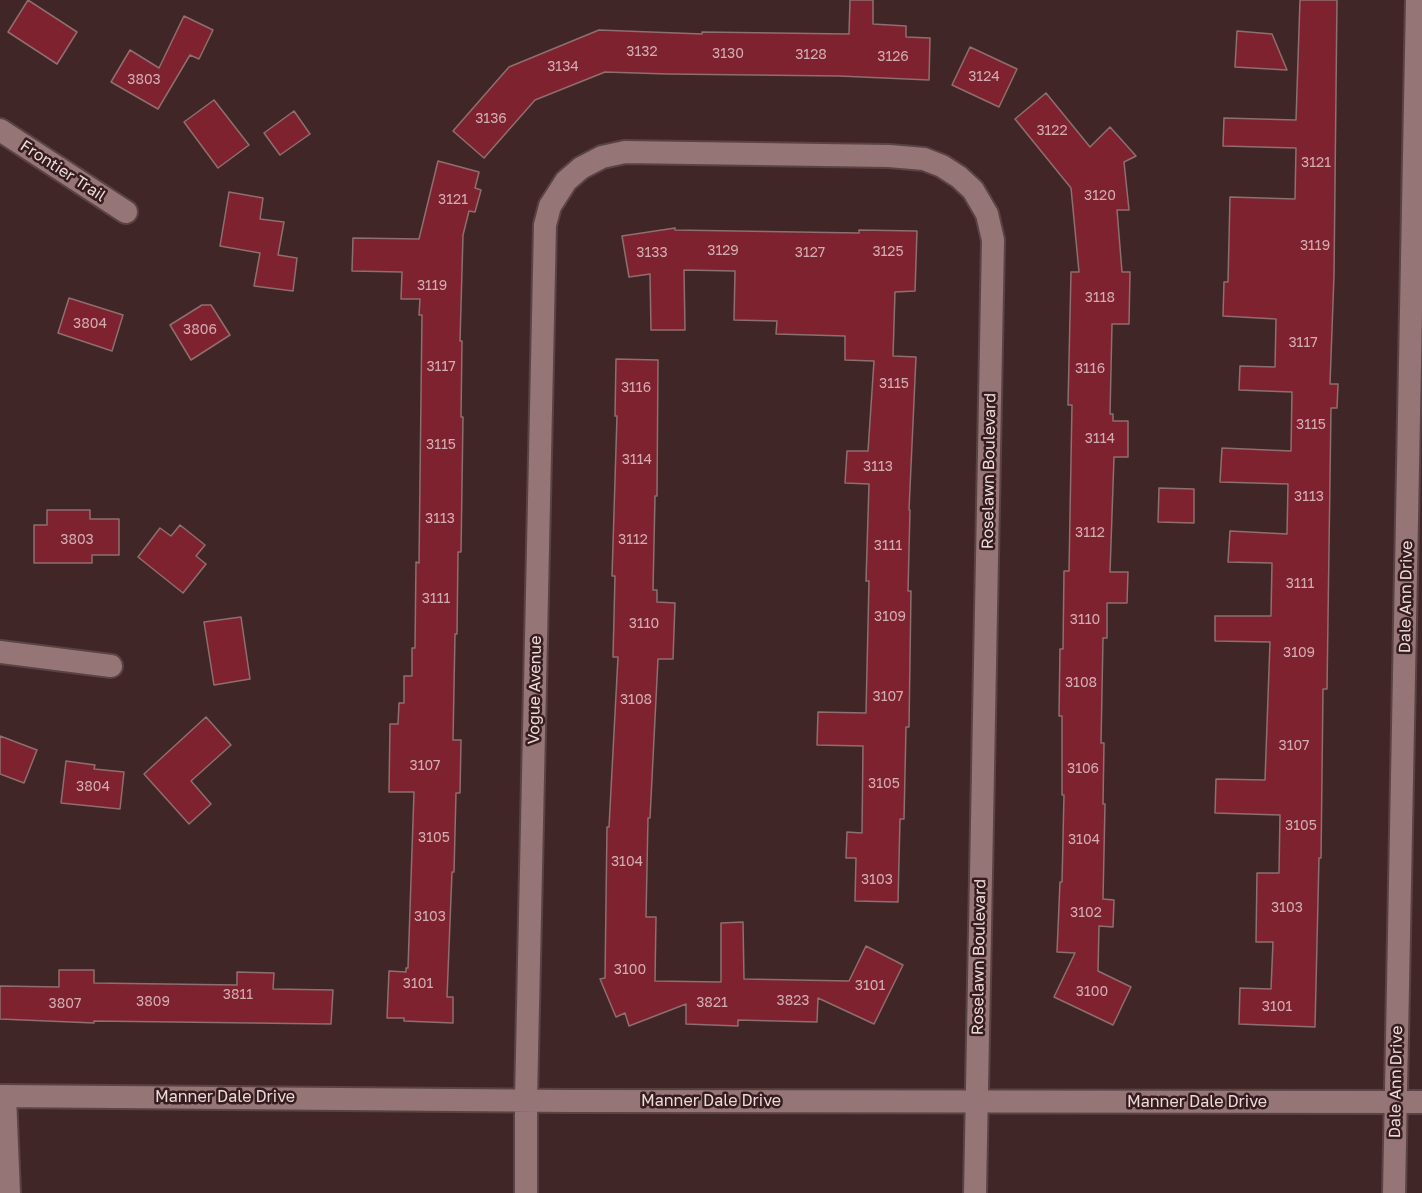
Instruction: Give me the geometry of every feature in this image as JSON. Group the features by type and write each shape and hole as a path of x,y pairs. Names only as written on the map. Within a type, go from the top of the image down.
{"street":[{"name":"Dale Ann Drive","path":"1394,1193 1419,69 1417,0"},
{"name":"Frontier Trail","path":"0,130 126,212"},
{"name":"Roselawn Boulevard","path":"559,190 581,168 602,158 625,152 889,156 924,159 942,166 973,190 987,214 993,240 975,1193"},
{"name":"Vogue Avenue","path":"526,1193 526,1099 545,225 550,206 559,190"},
{"path":"0,652 111,666"},
{"name":"Manner Dale Drive","path":"2,1096 1422,1102"},
{"path":"2,1096 9,1193"}],"building":[{"path":"28,0 77,32 57,64 8,32"},
{"path":"850,0 873,0 873,24 906,26 906,37 930,38 929,80 605,72 535,100 484,158 453,131 509,67 599,30 702,34 702,32 849,34"},
{"path":"1300,0 1337,0 1334,275 1330,384 1338,384 1337,408 1331,408 1327,689 1323,689 1321,858 1319,858 1315,1027 1239,1024 1240,988 1271,989 1273,942 1256,942 1257,873 1279,873 1280,815 1215,813 1216,779 1265,780 1270,642 1215,641 1215,616 1271,616 1272,563 1228,562 1230,531 1287,534 1288,484 1220,482 1222,448 1291,451 1292,392 1239,390 1240,366 1275,367 1276,319 1223,316 1224,282 1228,282 1230,197 1295,199 1296,148 1223,146 1224,118 1296,120"},
{"path":"184,16 213,30 199,59 190,55 158,109 111,82 130,50 159,68"},
{"path":"1237,31 1272,34 1287,70 1235,67"},
{"path":"970,47 1017,69 999,107 952,85"},
{"path":"1046,93 1090,147 1110,127 1136,156 1124,162 1129,210 1117,210 1122,272 1130,272 1129,324 1112,324 1110,414 1113,414 1113,421 1128,421 1128,457 1114,457 1110,572 1128,572 1127,603 1107,603 1107,638 1103,638 1101,743 1104,743 1103,804 1105,804 1103,899 1114,900 1113,927 1099,926 1098,971 1131,987 1113,1025 1054,997 1075,953 1057,952 1060,882 1062,882 1064,795 1062,795 1062,716 1059,716 1060,649 1063,649 1064,571 1069,571 1072,405 1068,405 1071,272 1079,272 1071,188 1015,119"},
{"path":"214,100 249,145 218,168 184,122"},
{"path":"294,111 310,134 280,155 264,133"},
{"path":"438,161 479,172 475,188 481,190 475,212 469,211 463,235 460,341 462,341 461,417 463,417 461,552 458,552 453,740 461,740 460,793 456,793 447,997 453,997 453,1023 387,1018 389,971 406,972 408,968 414,792 389,792 390,724 398,724 399,703 404,703 404,676 412,676 412,648 415,648 416,562 419,563 422,315 419,315 420,299 401,299 402,272 352,271 353,238 419,239"},
{"path":"229,192 263,198 260,219 284,222 278,255 297,258 293,291 254,286 260,253 220,246"},
{"path":"675,228 675,230 859,233 859,230 917,231 915,291 895,292 893,356 916,357 909,510 908,591 911,591 909,727 906,727 904,819 900,819 898,902 855,901 856,858 846,858 847,832 862,833 863,746 817,745 818,712 866,713 869,484 845,483 847,451 868,451 874,361 845,360 845,336 776,334 777,321 734,320 735,271 684,270 685,330 651,330 650,274 629,277 622,236"},
{"path":"69,298 123,315 112,351 58,333"},
{"path":"202,305 211,305 230,335 191,360 170,325"},
{"path":"616,359 658,360 657,496 655,496 653,590 657,590 657,602 675,603 673,659 658,659 650,818 648,818 646,917 656,917 655,981 721,982 721,923 743,922 744,979 849,981 866,946 903,965 874,1024 818,998 817,1022 738,1020 738,1026 686,1024 686,1004 629,1026 625,1013 616,1017 600,979 605,978 607,827 609,827 618,657 613,657 615,576 612,576 617,416 615,416"},
{"path":"1159,488 1194,489 1194,523 1158,522"},
{"path":"47,510 90,510 90,519 119,519 119,555 92,555 92,563 34,563 34,525 47,525"},
{"path":"180,525 205,545 196,556 206,564 183,593 138,557 160,528 171,536"},
{"path":"241,617 250,679 214,685 204,622"},
{"path":"206,717 231,745 191,781 211,804 189,824 144,774"},
{"path":"0,736 37,750 24,783 0,774"},
{"path":"66,761 95,765 94,769 124,772 120,809 61,803"},
{"path":"59,970 94,970 94,983 237,985 237,972 274,973 273,989 333,990 331,1024 94,1021 94,1023 0,1019 0,986 59,987"}]}
